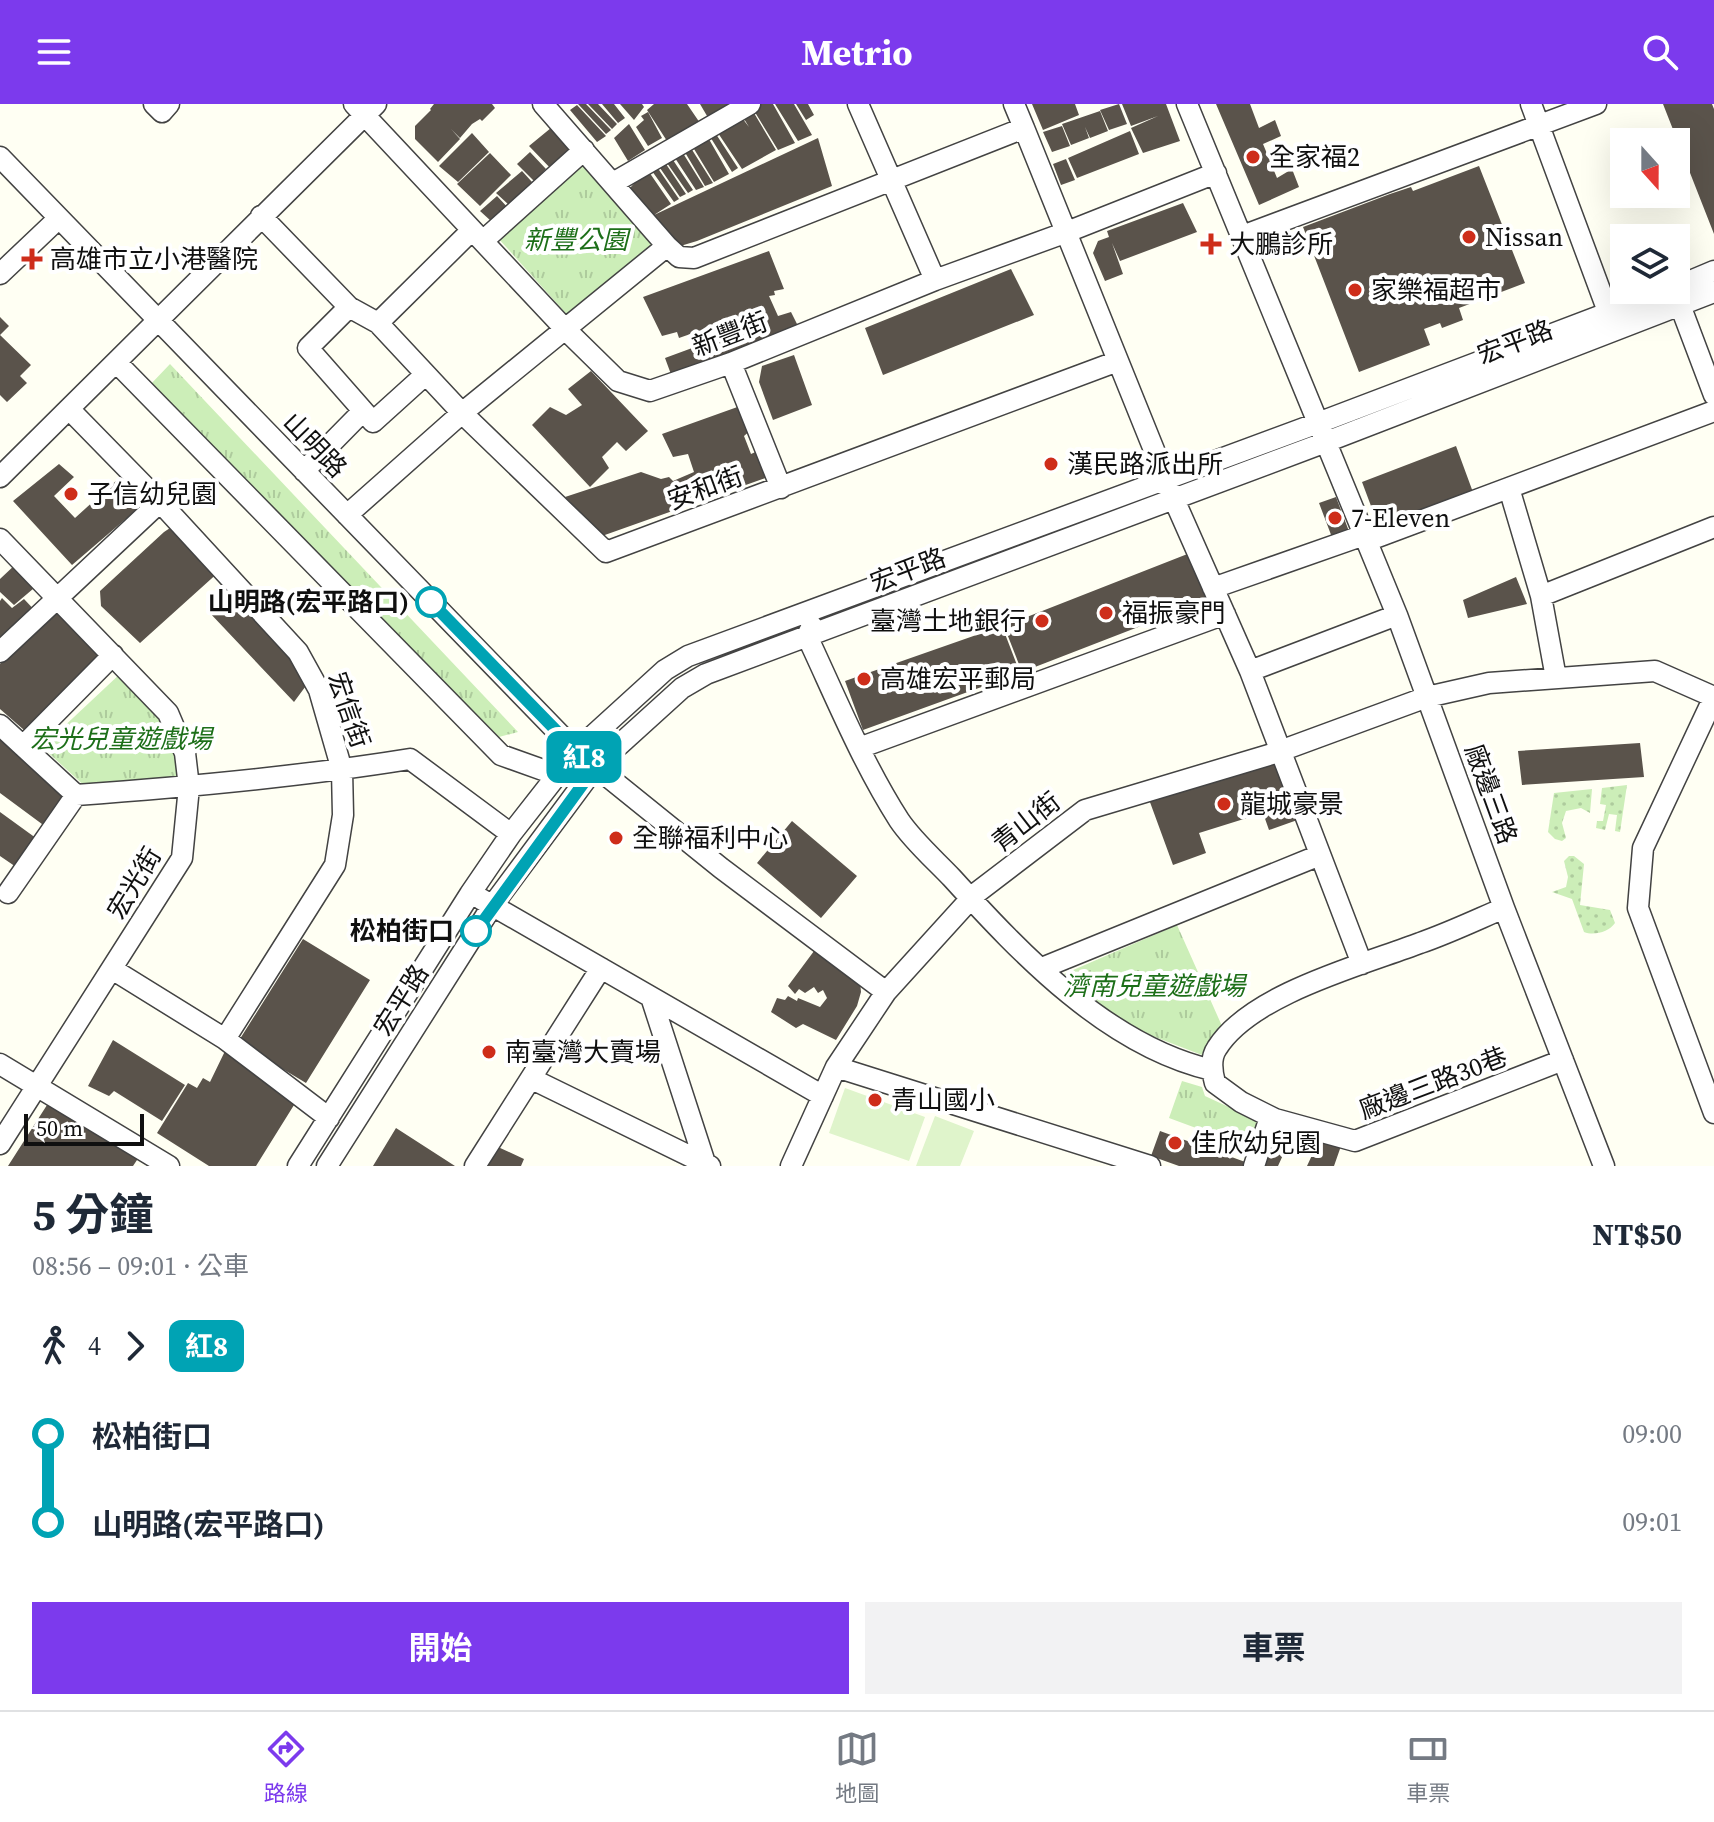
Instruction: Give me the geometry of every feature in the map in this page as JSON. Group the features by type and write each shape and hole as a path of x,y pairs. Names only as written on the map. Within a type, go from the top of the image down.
{"street":[{"path":"613,183 750,104"},
{"path":"858,104 935,280"},
{"path":"1014,104 1169,488 1250,671 1362,964"},
{"name":"廠邊三路","path":"1187,104 1397,615 1504,908 1604,1166"},
{"path":"1531,104 1612,322"},
{"path":"1242,236 1596,104"},
{"path":"548,106 667,246 679,257 694,258 1024,128"},
{"path":"0,477 70,410 365,107"},
{"name":"新豐街","path":"365,107 566,330 618,381 650,391 731,363 935,280 1216,173"},
{"path":"378,323 478,235 584,150"},
{"name":"山明路","path":"2,163 158,319 576,751 721,868 886,992"},
{"name":"安和街","path":"261,216 349,307 378,323 462,413 606,552 1118,361"},
{"path":"0,274 59,218"},
{"path":"347,515 462,413 667,246"},
{"name":"宏平路","path":"1690,285 1714,271"},
{"name":"宏平路","path":"1690,293 1714,292"},
{"name":"宏平路","path":"298,1166 511,834 576,751 665,670 688,656 826,605 1169,488 1322,432 1652,304"},
{"path":"1679,304 1714,395"},
{"path":"349,307 308,348 373,422 425,375"},
{"path":"116,362 501,755 557,775 596,766"},
{"path":"731,363 781,488"},
{"name":"宏信街","path":"70,410 160,502 298,652 319,690 342,770 343,815 335,865 225,1039"},
{"path":"304,471 363,411"},
{"path":"1213,588 1509,488 1714,411"},
{"name":"宏平路","path":"327,1166 492,906 596,766 682,688 706,674 1169,488"},
{"path":"1509,488 1541,596 1556,678"},
{"path":"0,652 160,502"},
{"path":"1541,596 1714,527"},
{"name":"宏光街","path":"0,539 168,713 185,753 189,787 182,858 0,1144"},
{"path":"826,605 807,636 859,748 901,823 971,899 1064,991 1107,1024 1191,1065 1212,1070 1215,1050 1247,1016 1302,988 1504,908"},
{"path":"859,748 1225,614"},
{"path":"1250,671 1397,615"},
{"path":"23,746 113,655"},
{"name":"青山街","path":"791,1166 836,1067 886,992 971,899 1085,810 1280,751 1427,697 1489,683 1655,671 1714,697"},
{"path":"1714,697 1643,848 1638,908 1710,1090 1714,1113"},
{"path":"0,725 76,795 189,787 410,759 511,834"},
{"path":"3,895 76,795"},
{"path":"1042,968 1320,855"},
{"path":"470,894 823,1096"},
{"path":"475,1166 601,968"},
{"path":"112,969 225,1039 329,1118"},
{"path":"651,997 707,1165"},
{"name":"廠邊三路30巷","path":"1212,1070 1215,1083 1241,1102 1270,1117 1355,1141 1563,1060"},
{"path":"0,1064 147,1160 169,1166"},
{"path":"836,1067 1150,1166"},
{"path":"532,1079 707,1165"},
{"path":"1254,1166 1270,1117"}],"green space":[{"name":"新豐公園","path":"582,163 653,243 570,318 498,238"},
{"path":"170,364 518,732 499,737 149,386"},
{"name":"宏光兒童遊戲場","path":"122,672 163,716 184,781 88,789 42,747"},
{"path":"1627,785 1620,832 1615,831 1617,815 1609,814 1605,830 1596,828 1597,821 1603,821 1606,805 1600,804 1602,788"},
{"path":"1592,789 1590,813 1581,808 1566,811 1562,823 1566,838 1562,841 1555,839 1548,832 1554,793"},
{"path":"1569,856 1584,864 1580,905 1610,910 1615,923 1605,931 1584,932 1572,899 1552,892 1566,887 1568,877 1564,861"},
{"name":"濟南兒童遊戲場","path":"1177,925 1222,1026 1202,1055 1142,1032 1108,1013 1064,974"},
{"path":"1182,1081 1202,1087 1205,1096 1261,1122 1250,1148 1169,1118"},
{"path":"845,1088 925,1117 909,1161 829,1133"},
{"path":"935,1116 974,1131 960,1166 916,1166"}],"building":[{"path":"434,104 492,104 495,108 482,121 480,119 472,124 460,138 451,129 460,139 438,162 415,139 415,126"},
{"path":"578,104 586,104 611,130 606,134"},
{"path":"588,104 598,104 617,124 612,129"},
{"path":"602,104 614,104 625,118 618,123"},
{"path":"620,104 642,104 644,107 634,120"},
{"path":"654,104 687,104 700,123 667,141 647,110"},
{"path":"700,104 737,104 710,121"},
{"path":"761,104 773,104 795,143 778,150 753,109"},
{"path":"775,104 794,104 812,135 798,141"},
{"path":"796,104 808,104 814,115 806,120"},
{"path":"1032,104 1075,104 1079,115 1043,130"},
{"path":"1119,104 1127,124 1109,130 1100,110"},
{"path":"1122,104 1166,104 1180,141 1143,153 1131,128 1158,116 1131,126"},
{"name":"全家福2","path":"1216,104 1250,104 1259,128 1275,120 1281,136 1263,144 1277,178 1292,169 1299,187 1259,205"},
{"path":"1663,104 1712,104 1714,234 1690,173 1690,128 1672,128"},
{"path":"577,105 606,136 597,142 570,110"},
{"path":"751,108 776,150 742,169 716,130 739,114 749,127 741,114"},
{"path":"1100,111 1108,131 1090,138 1085,127 1089,138 1071,145 1062,124"},
{"path":"648,112 662,138 648,146 636,127 644,120 641,116"},
{"path":"557,123 576,144 555,173 529,146"},
{"path":"629,124 645,150 628,161 614,138"},
{"path":"1062,126 1070,146 1052,152 1043,132"},
{"path":"714,131 738,168 732,172 709,135"},
{"path":"1130,131 1139,154 1077,178 1068,158"},
{"path":"472,133 489,152 458,182 439,166"},
{"path":"706,134 729,174 714,182 691,144"},
{"path":"818,138 832,186 697,241 677,247 633,200 630,188 647,169 671,204 654,215"},
{"path":"689,145 713,183 705,186 683,149"},
{"path":"681,150 704,187 696,190 673,155"},
{"path":"530,152 546,169 534,181 517,164"},
{"path":"490,153 511,175 480,206 457,184"},
{"path":"1066,159 1075,180 1061,185 1053,164"},
{"path":"673,160 693,190 688,193 667,163"},
{"path":"666,164 686,194 680,197 660,168"},
{"path":"1479,166 1525,283 1459,308 1463,320 1442,328 1440,323 1424,329 1430,345 1359,372 1303,227 1390,194 1411,187 1413,191"},
{"path":"657,167 679,199 674,202 652,171"},
{"path":"522,171 532,182 509,205 496,193"},
{"path":"497,196 510,210 491,221 480,211"},
{"path":"1183,203 1197,232 1120,261 1112,243 1123,274 1105,281 1093,253 1098,241 1109,237 1107,231"},
{"path":"769,251 784,289 774,291 775,295 769,296 778,316 791,312 800,330 672,377 665,358 703,344 696,332 679,338 677,332 662,336 643,297"},
{"path":"1011,269 1034,315 883,375 865,328"},
{"path":"0,317 9,326 0,335"},
{"name":"高雄市立小港醫院","path":"0,335 31,365 20,376 27,383 7,402 0,395"},
{"path":"794,355 812,405 773,420 759,382 762,366"},
{"path":"591,371 648,431 626,451 617,442 602,457 609,468 590,487 532,425 550,407 566,415 582,405 568,389"},
{"path":"743,405 752,429 744,436 751,454 760,450 771,476 602,536 565,497 641,472 661,479 669,477 673,481 694,472 688,454 673,457 662,434"},
{"path":"1456,446 1474,495 1380,530 1362,482"},
{"name":"子信幼兒園","path":"59,464 74,477 54,496 75,518 118,479 142,505 72,565 13,501"},
{"name":"7-Eleven","path":"1336,497 1350,534 1333,540 1319,503"},
{"path":"173,526 221,570 140,643 101,606 100,591"},
{"name":"福振豪門","path":"1190,553 1208,600 1022,672 1004,626"},
{"path":"17,563 40,583 14,605 0,592 0,579"},
{"path":"1516,577 1527,604 1468,618 1463,600"},
{"path":"232,587 311,679 294,702 208,611"},
{"path":"2,598 12,608 24,599 39,615 29,624 22,617 0,639 0,601"},
{"path":"64,611 104,654 24,730 0,709 0,664 53,613"},
{"path":"1002,626 1020,673 863,730 845,681"},
{"path":"0,736 68,797 46,827 0,793"},
{"path":"1640,743 1644,777 1522,785 1518,751"},
{"name":"龍城豪景","path":"1278,755 1303,818 1269,830 1263,813 1199,833 1206,853 1173,865 1147,794"},
{"path":"0,812 40,841 19,869 0,856"},
{"path":"792,821 857,876 821,918 757,863"},
{"path":"303,939 370,980 306,1083 238,1042"},
{"path":"817,947 860,981 857,1006 836,1040 803,1024 796,1028 771,1012 777,998 785,1000 788,996 797,1001 798,998 820,1007 827,998 823,990 818,993 814,987 805,993 799,989 795,994 788,986"},
{"path":"113,1040 185,1085 162,1121 114,1091 109,1096 88,1086"},
{"path":"226,1049 299,1097 256,1166 209,1166 157,1133 188,1083 197,1088 203,1078 210,1082"},
{"path":"47,1105 139,1157 133,1166 8,1166"},
{"path":"396,1128 455,1166 373,1166"},
{"name":"佳欣幼兒園","path":"1160,1131 1248,1163 1247,1166 1179,1166 1151,1156"},
{"name":"佳欣幼兒園","path":"1320,1138 1341,1146 1334,1166 1307,1166"},
{"path":"498,1147 524,1159 521,1166 488,1166"},
{"name":"佳欣幼兒園","path":"1264,1147 1283,1155 1278,1166 1258,1166"}],"bus line":[{"name":"紅8","path":"431,602 576,751 596,766 476,931"}],"place":[{"name":"全家福2","path":"1253,157"},
{"name":"Nissan","path":"1469,237"},
{"name":"大鵬診所","path":"1211,244"},
{"name":"高雄市立小港醫院","path":"32,259"},
{"name":"家樂福超市","path":"1355,290"},
{"name":"漢民路派出所","path":"1051,464"},
{"name":"子信幼兒園","path":"71,494"},
{"name":"7-Eleven","path":"1335,518"},
{"name":"山明路(宏平路口)","path":"431,602"},
{"name":"福振豪門","path":"1106,613"},
{"name":"臺灣土地銀行","path":"1042,621"},
{"name":"高雄宏平郵局","path":"864,679"},
{"name":"龍城豪景","path":"1224,804"},
{"name":"全聯福利中心","path":"616,838"},
{"name":"松柏街口","path":"476,931"},
{"name":"南臺灣大賣場","path":"489,1052"},
{"name":"青山國小","path":"875,1100"},
{"name":"佳欣幼兒園","path":"1175,1143"}]}
